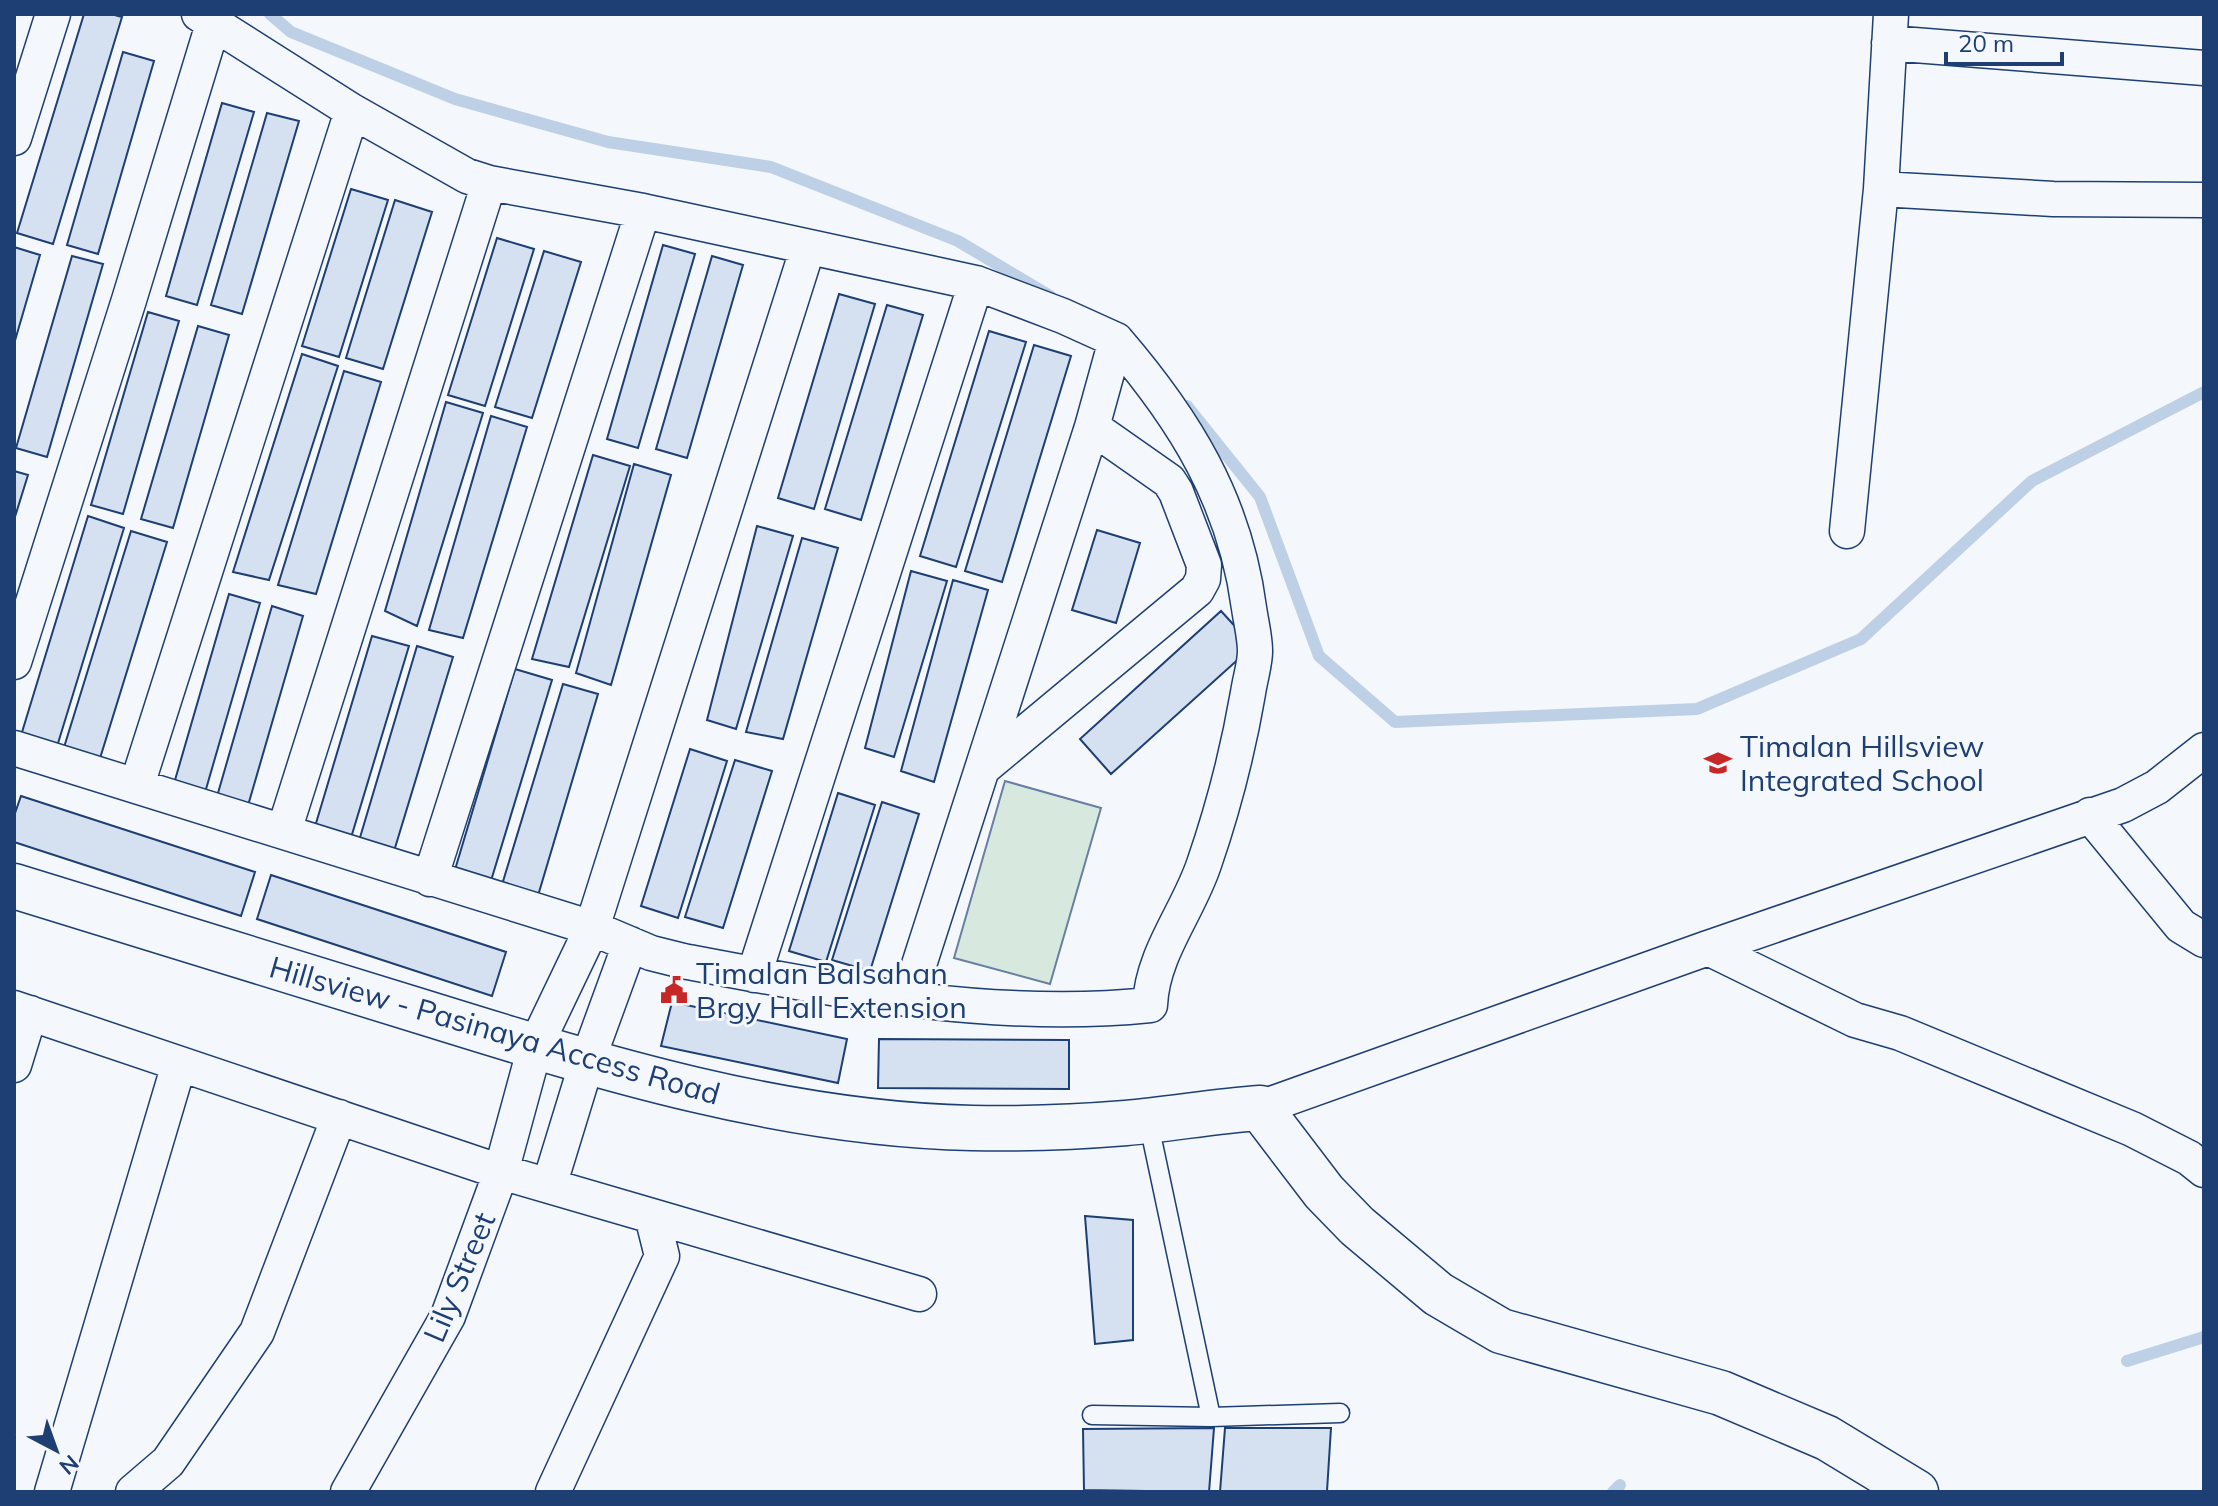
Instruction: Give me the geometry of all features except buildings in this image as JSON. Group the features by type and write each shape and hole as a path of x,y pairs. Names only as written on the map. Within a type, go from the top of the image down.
{"street":[{"path":"14,138 53,14"},
{"path":"14,662 129,300 206,19 352,111 467,176 976,283 1116,340 1154,385 1186,432 1223,502 1246,585 1255,651 1242,726 1215,831 1196,888 1158,961 1151,983 1150,1005 1092,1011 1030,1011 908,999 683,961 592,928 14,748"},
{"path":"1847,531 1881,189 1890,28 2204,68"},
{"path":"137,785 352,111"},
{"path":"284,831 489,183"},
{"path":"1881,189 2053,199 2204,200"},
{"path":"430,879 643,211"},
{"name":"Lily Street","path":"348,1492 448,1316 501,1172 535,1047 592,928 808,247"},
{"path":"754,975 976,283"},
{"path":"908,999 1092,427 1116,340"},
{"path":"982,769 1197,590 1203,579 1204,565 1169,481 1092,427"},
{"path":"1916,1492 1827,1438 1721,1393 1501,1331 1438,1294 1357,1226 1324,1192 1260,1108 1708,948 2123,805 2157,787 2204,750"},
{"path":"2090,815 2181,926 2204,940"},
{"name":"Hillsview - Pasinaya Access Road","path":"14,886 535,1047 651,1081 732,1099 872,1120 971,1128 1126,1123 1260,1108"},
{"path":"549,1186 587,1062 630,944"},
{"path":"1708,948 1855,1020 1900,1033 2132,1129 2189,1158 2204,1170"},
{"path":"14,1065 22,1010 501,1172 919,1294"},
{"path":"52,1492 179,1064"},
{"path":"133,1492 168,1462 257,1332 339,1117"},
{"path":"553,1492 662,1256 652,1216"}],"lane":[{"path":"1148,1120 1211,1417"},
{"path":"1092,1415 1211,1417 1340,1413"}],"shaded area":[{"path":"1005,781 1101,808 1050,984 954,958"}],"waterway":[{"path":"270,14 291,32 455,99 608,142 771,167 958,241 1050,296"},
{"path":"1187,406 1260,497 1319,656 1395,722 1697,709 1861,639 2032,481 2204,392"},
{"path":"2127,1361 2204,1337"},
{"path":"1613,1492 1620,1485"}],"place":[{"name":"Timalan Hillsview Integrated School","path":"1718,763"},
{"name":"Timalan Balsahan Brgy Hall Extension","path":"674,990"}]}
